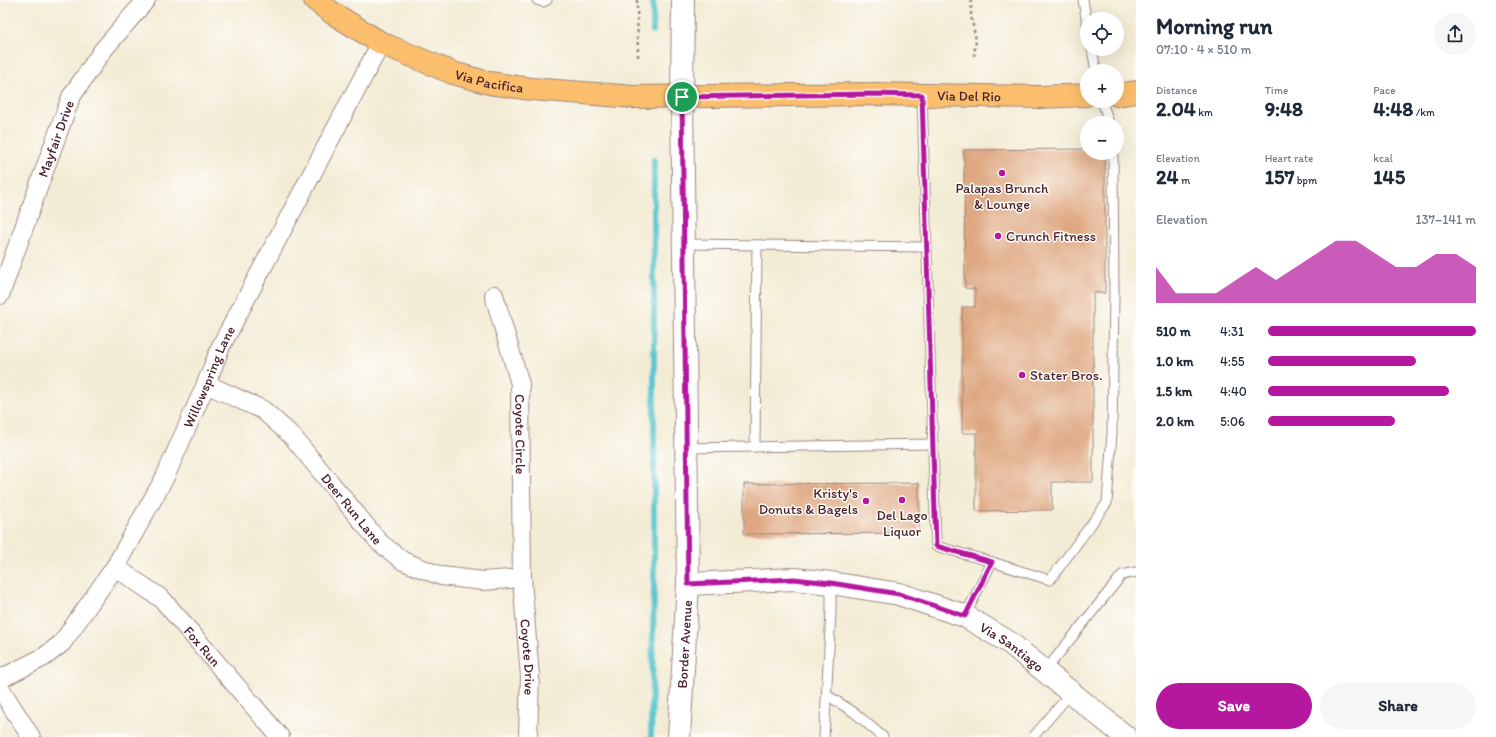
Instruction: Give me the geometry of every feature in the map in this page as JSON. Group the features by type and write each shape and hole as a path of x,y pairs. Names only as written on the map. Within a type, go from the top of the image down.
{"main road":[{"name":"Via Pacifica","path":"315,0 330,12 381,43 453,73 489,83 531,89 634,97 682,97"},
{"path":"1124,94 1136,92"},
{"name":"Via Del Rio","path":"682,97 871,94 1039,97 1080,96"}],"street":[{"name":"Mayfair Drive","path":"0,295 72,97 103,50 146,0"},
{"name":"Border Avenue","path":"679,737 688,584 682,97 683,0"},
{"name":"Willowspring Lane","path":"0,679 44,657 62,643 115,566 165,477 206,384 220,346 381,43"},
{"name":"Coyote Circle","path":"494,295 520,384 522,578"},
{"name":"Deer Run Lane","path":"206,384 263,410 292,436 379,542 403,561 441,576 483,581 522,578"},
{"name":"Fox Run","path":"115,566 162,599 280,737"},
{"name":"Coyote Drive","path":"522,578 530,677 528,737"},
{"name":"Via Santiago","path":"688,584 794,579 831,583 899,594 965,616 1010,643 1126,737"},
{"path":"0,688 31,737"}],"lane":[{"path":"537,0 543,2 547,0"},
{"path":"1083,0 1085,12"},
{"path":"922,95 936,546 1050,580 1107,503 1112,410 1114,294 1113,160"},
{"path":"684,244 927,247"},
{"path":"755,447 757,245"},
{"path":"686,448 933,444"},
{"path":"965,616 992,562"},
{"path":"1045,671 1122,574 1136,572"},
{"path":"824,737 831,612 831,583"},
{"path":"1033,737 1071,693"},
{"path":"827,696 855,713 883,737"}],"path":[{"path":"638,0 638,57"},
{"path":"971,0 976,40 974,56"}],"building":[{"path":"1080,149 1080,160 1105,160 1105,293 1093,293 1093,482 1052,482 1052,510 976,511 976,433 962,433 962,307 975,307 975,289 965,288 964,150"},
{"path":"919,483 919,533 744,534 744,484"}],"waterway":[{"path":"653,0 653,31"},
{"path":"651,737 654,586 654,160"}],"place":[{"name":"Palapas Brunch & Lounge","path":"1002,173"},
{"name":"Crunch Fitness","path":"998,236"},
{"name":"Stater Bros.","path":"1022,375"},
{"name":"Del Lago Liquor","path":"902,500"},
{"name":"Kristy's Donuts & Bagels","path":"866,501"}],"route":[{"path":"725,95 922,95 936,546 992,562 965,616 899,594 831,583 794,579 688,584 682,97 725,95"}]}
